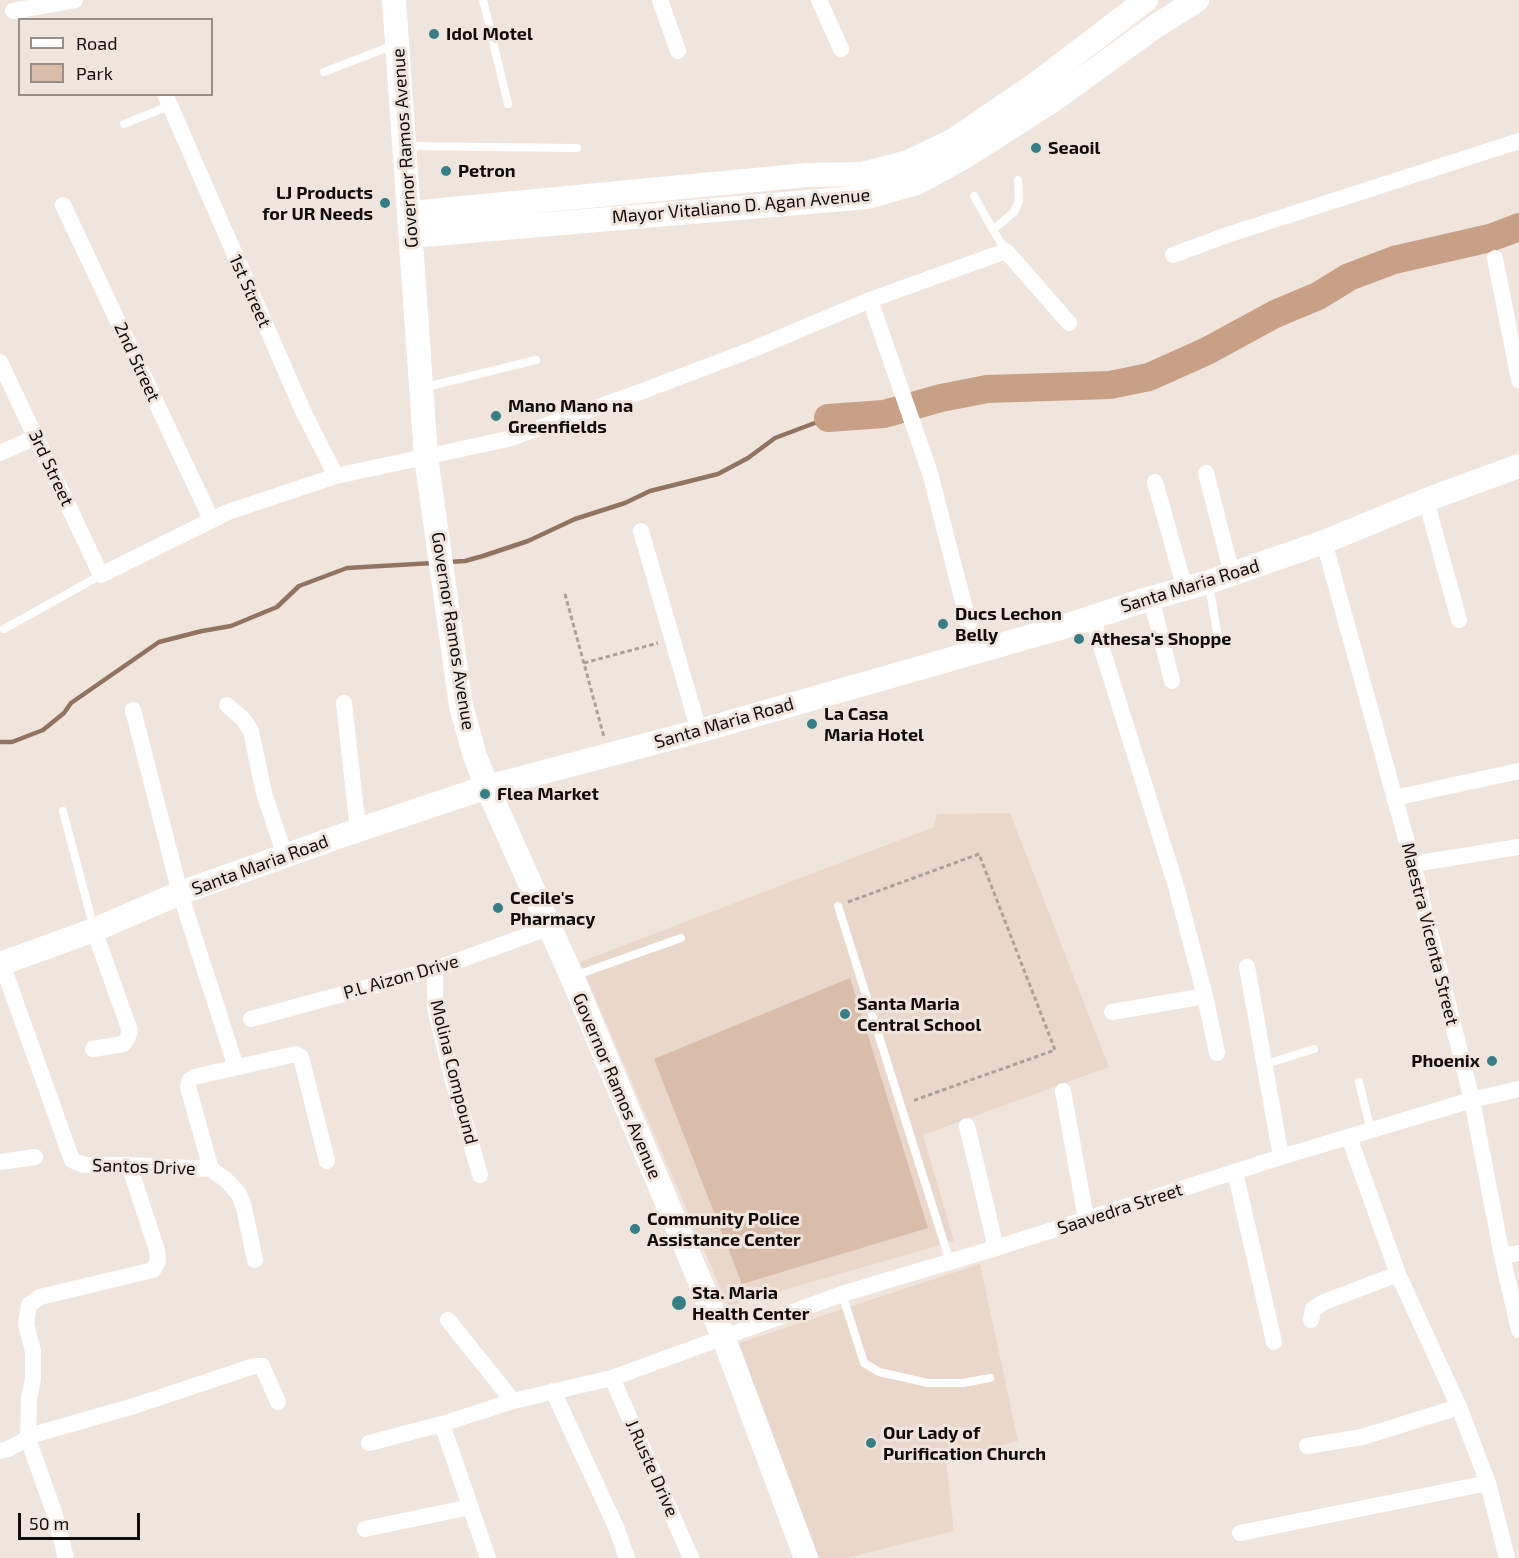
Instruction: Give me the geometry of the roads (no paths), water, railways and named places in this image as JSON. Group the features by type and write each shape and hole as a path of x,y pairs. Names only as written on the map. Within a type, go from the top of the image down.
{"main road":[{"name":"Governor Ramos Avenue","path":"394,0 426,457 461,706 475,756 487,787 548,928 572,977 723,1336 806,1558"},
{"name":"Mayor Vitaliano D. Agan Avenue","path":"865,186 954,140 1036,84 1146,0"},
{"name":"Mayor Vitaliano D. Agan Avenue","path":"410,225 807,175 865,186 916,183 966,156 1049,103 1197,0"},
{"path":"1093,41 1109,60"},
{"name":"Santa Maria Road","path":"1,964 94,930 180,893 487,787 610,756 1060,628 1092,616 1209,582 1324,542 1426,500 1519,466"}],"street":[{"path":"13,11 75,0"},
{"path":"660,0 678,51"},
{"path":"819,0 841,48"},
{"name":"1st Street","path":"167,100 303,411 336,476"},
{"path":"1173,255 1227,235 1519,141"},
{"name":"2nd Street","path":"63,205 211,519"},
{"path":"101,575 211,519 308,483 508,439 750,350 870,300 1006,251 1069,323"},
{"path":"1495,258 1519,380"},
{"path":"870,300 930,473 976,652"},
{"name":"3rd Street","path":"0,362 101,575"},
{"path":"0,453 36,437"},
{"path":"1206,473 1232,574"},
{"path":"1155,482 1185,589"},
{"path":"1426,500 1459,621"},
{"path":"641,531 699,730"},
{"name":"Maestra Vicenta Street","path":"1324,542 1413,864 1472,1100 1502,1256 1519,1330"},
{"path":"1151,598 1172,681"},
{"path":"1092,616 1176,886 1205,996 1216,1053"},
{"path":"344,702 358,830"},
{"path":"227,705 243,718 251,731 264,793 285,856"},
{"path":"133,710 180,893 236,1067"},
{"path":"1394,798 1519,771"},
{"path":"1413,864 1519,847"},
{"name":"P.L Aizon Drive","path":"251,1018 435,969 548,928"},
{"path":"93,1049 123,1044 130,1031 94,930"},
{"name":"Santos Drive","path":"1,964 72,1160 84,1165 211,1169 239,1194 255,1260"},
{"path":"1247,967 1281,1157"},
{"name":"Molina Compound","path":"435,969 435,1008 480,1175"},
{"path":"1112,1012 1205,996"},
{"path":"211,1169 188,1087 189,1081 194,1077 299,1054 327,1161"},
{"name":"Saavedra Street","path":"369,1443 442,1424 513,1401 612,1378 842,1294 1086,1220 1281,1157 1472,1100 1519,1089"},
{"path":"1063,1091 1086,1220"},
{"path":"966,1126 996,1248"},
{"path":"1349,1137 1398,1274 1458,1407 1488,1483 1507,1558"},
{"path":"0,1162 35,1156"},
{"path":"66,1558 54,1512 28,1439 29,1398 33,1379 33,1351 26,1324 29,1305 40,1297 153,1270 158,1261 157,1250 129,1165"},
{"path":"1235,1172 1274,1342"},
{"path":"1502,1256 1519,1253"},
{"path":"1311,1320 1313,1309 1324,1302 1398,1274"},
{"path":"448,1320 513,1401"},
{"path":"0,1451 36,1434 134,1406 254,1366 262,1366 278,1402"},
{"name":"J.Ruste Drive","path":"612,1378 691,1558"},
{"path":"553,1391 616,1527 627,1558"},
{"path":"1307,1446 1362,1437 1458,1407"},
{"path":"442,1424 488,1558"},
{"path":"1240,1533 1488,1483"},
{"path":"365,1529 470,1507"}],"lane":[{"path":"483,0 508,104"},
{"path":"324,72 397,44"},
{"path":"124,124 167,100"},
{"path":"405,146 577,148"},
{"path":"993,230 1014,212 1019,201 1018,180"},
{"path":"974,196 1006,251"},
{"path":"422,388 536,360"},
{"path":"4,629 101,575"},
{"path":"1209,582 1218,638"},
{"path":"63,811 94,930"},
{"path":"838,906 950,1262"},
{"path":"572,977 681,938"},
{"path":"1263,1065 1314,1049"},
{"path":"1359,1082 1371,1131"},
{"path":"842,1294 864,1363 879,1372 928,1383 963,1383 990,1378"}],"waterway":[{"path":"828,418 884,414 941,398 987,389 1110,385 1149,377 1207,351 1275,314 1318,296 1349,277 1394,260 1490,238 1519,227"},
{"path":"448,562 465,561 483,556 528,541 575,519 625,503 650,491 718,474 748,458 775,438 828,418"},
{"path":"0,742 12,742 43,730 64,713 71,703 159,642 231,626 277,607 299,586 347,568 433,563"}],"place":[{"name":"Idol Motel","path":"434,34"},
{"name":"Seaoil","path":"1036,148"},
{"name":"Petron","path":"446,171"},
{"name":"LJ Products for UR Needs","path":"385,203"},
{"name":"Mano Mano na Greenfields","path":"496,416"},
{"name":"Ducs Lechon Belly","path":"943,624"},
{"name":"Athesa's Shoppe","path":"1079,639"},
{"name":"La Casa Maria Hotel","path":"812,724"},
{"name":"Flea Market","path":"485,794"},
{"name":"Cecile's Pharmacy","path":"498,908"},
{"name":"Santa Maria Central School","path":"845,1014"},
{"name":"Phoenix","path":"1492,1061"},
{"name":"Community Police Assistance Center","path":"635,1229"},
{"name":"Sta. Maria Health Center","path":"679,1303"},
{"name":"Our Lady of Purification Church","path":"871,1443"}]}
